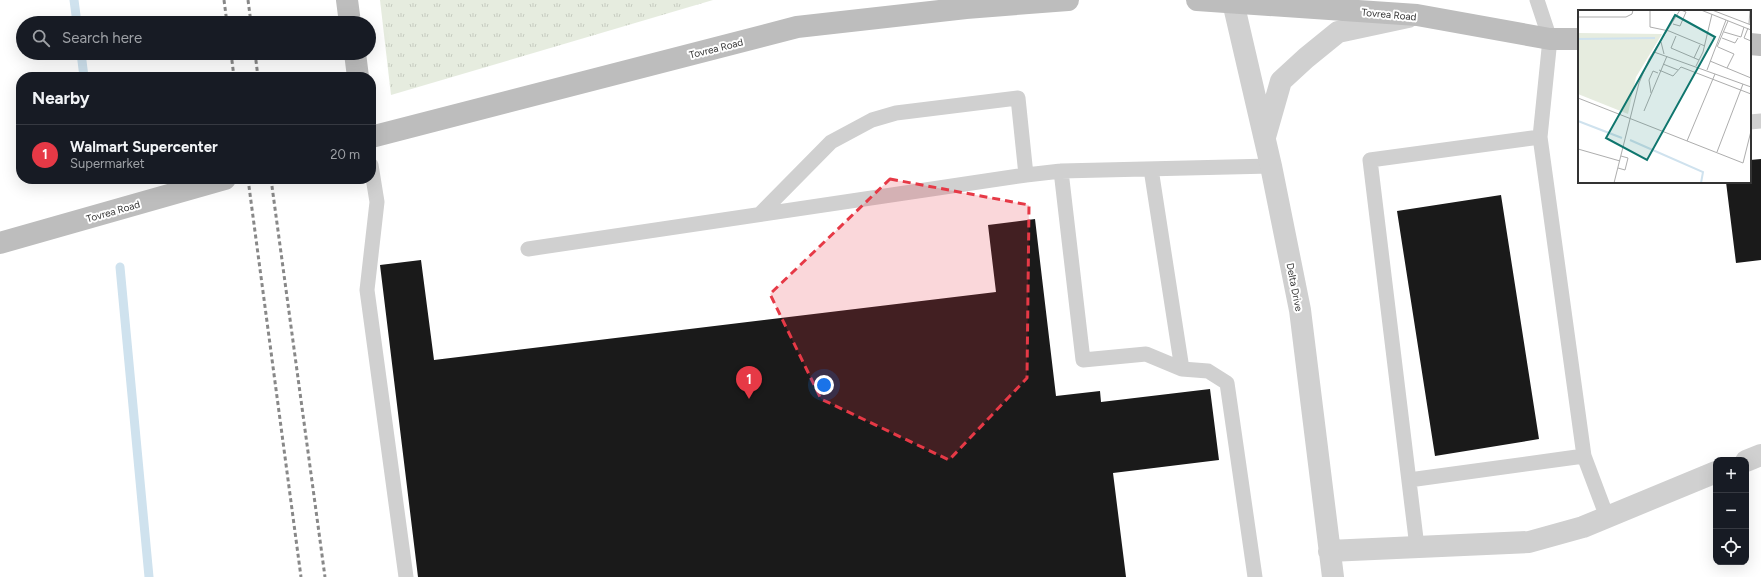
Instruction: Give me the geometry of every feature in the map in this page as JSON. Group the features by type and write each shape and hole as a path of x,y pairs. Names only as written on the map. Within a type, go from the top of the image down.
{"street":[{"path":"347,0 349,16"},
{"name":"Tovrea Road","path":"376,136 797,27 966,8 1068,0"},
{"name":"Tovrea Road","path":"1197,0 1417,15 1550,39 1578,39"},
{"name":"Delta Drive","path":"1233,2 1272,166 1300,310 1333,577"},
{"path":"1265,138 1281,81 1338,32 1417,15"},
{"path":"1751,44 1761,45"},
{"path":"356,60 357,72"},
{"name":"Tovrea Road","path":"0,243 207,184"},
{"path":"1749,460 1761,455"},
{"path":"1329,551 1529,542 1582,527 1713,473"}],"lane":[{"path":"1537,0 1550,39 1540,137 1584,456 1607,517"},
{"path":"760,214 831,142 872,120 896,113 1018,98 1026,175"},
{"path":"1751,122 1761,121"},
{"path":"1418,547 1370,160 1540,137"},
{"path":"528,249 1061,171 1272,166"},
{"path":"1151,169 1182,369"},
{"path":"1061,171 1083,360 1146,354 1182,369 1208,372 1227,383 1255,577"},
{"path":"374,184 377,202 367,290 406,577"},
{"path":"1409,480 1584,456"}],"highlighted area":[{"path":"890,179 1029,205 1027,378 949,460 821,399 770,294"}],"green space":[{"path":"380,0 713,0 391,95"}],"building":[{"path":"1761,159 1761,260 1736,263 1726,183 1751,183 1751,160"},
{"path":"1501,195 1539,439 1435,456 1397,211"},
{"path":"1035,219 1056,396 1100,391 1101,402 1210,389 1219,460 1113,473 1126,577 418,577 380,265 421,260 434,360 996,292 988,225"}],"waterway":[{"path":"74,0 76,16"},
{"path":"82,60 83,72"},
{"path":"120,267 149,577"}],"railway":[{"path":"224,0 226,16"},
{"path":"248,0 250,16"},
{"path":"232,60 233,72"},
{"path":"256,60 257,72"},
{"path":"249,184 301,577"},
{"path":"272,184 325,577"}],"place":[{"name":"Walmart Supercenter","path":"749,399"}]}
